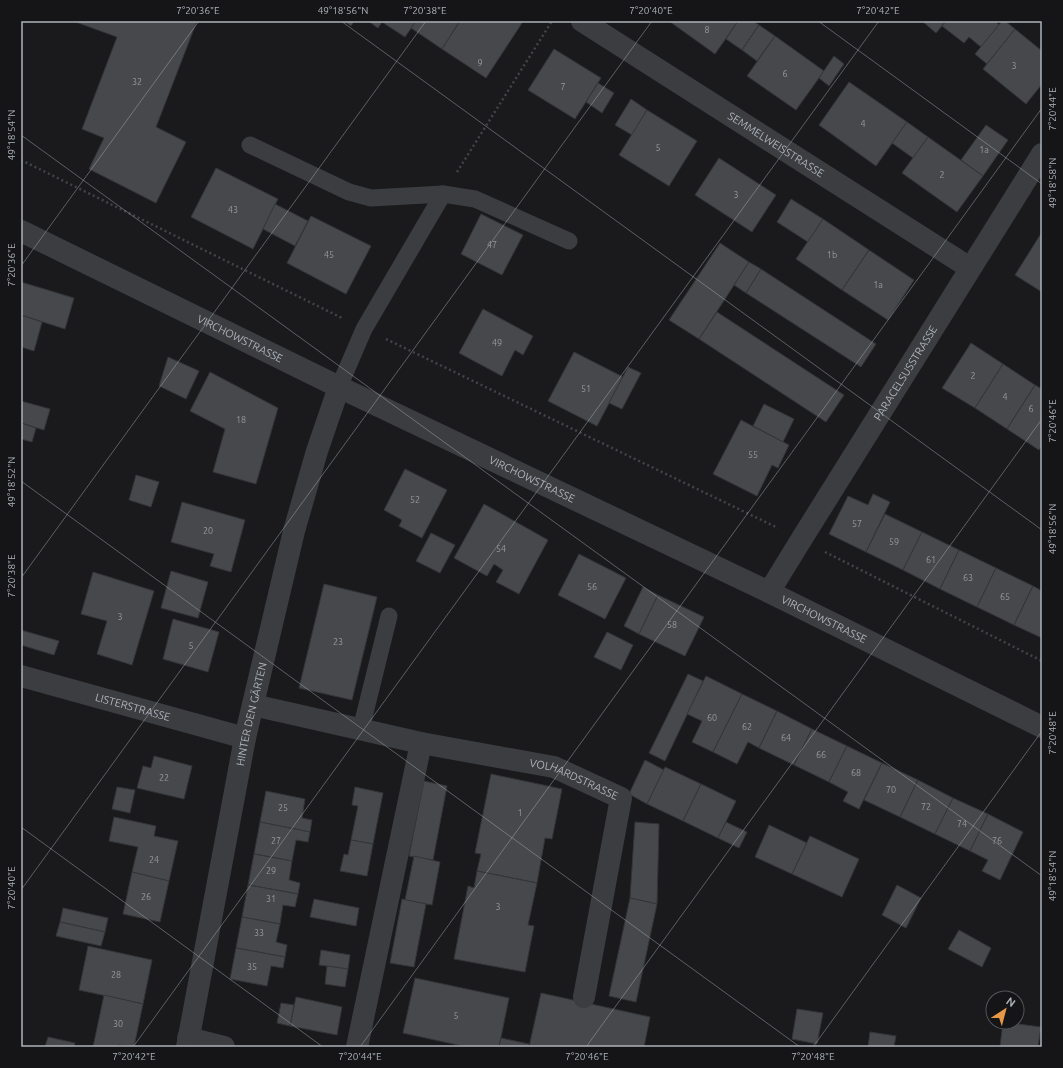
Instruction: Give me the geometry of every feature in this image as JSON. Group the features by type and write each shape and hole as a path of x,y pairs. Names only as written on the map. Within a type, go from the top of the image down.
{"street":[{"name":"SEMMELWEISSTRASSE","path":"582,21 970,268"},
{"name":"PARACELSUSSTRASSE","path":"769,592 1042,154"},
{"name":"VIRCHOWSTRASSE","path":"21,232 338,387 769,592 1042,726"},
{"name":"HINTER DEN GÄRTEN","path":"188,1043 245,738 294,531 317,451 338,387"},
{"name":"LISTERSTRASSE","path":"21,676 245,738"},
{"name":"VOLHARDSTRASSE","path":"253,705 421,743 554,767 622,798 584,997"},
{"path":"357,1047 421,743"},
{"path":"188,1043 224,1047"}],"lane":[{"path":"250,145 349,192 371,198 443,194 475,199 569,241"},
{"path":"338,387 364,329 443,194"},
{"path":"361,729 389,616"}],"path":[{"path":"443,194 552,21"},
{"path":"21,160 364,329 801,540 1042,661"}],"building":[{"path":"73,21 197,21 156,127 186,142 156,203 89,169 104,138 82,129 117,37"},
{"path":"344,21 354,21 351,26"},
{"path":"368,21 416,21 405,37 382,22 378,28"},
{"path":"416,21 460,21 442,49 411,28"},
{"path":"460,21 519,21 522,23 486,78 442,49"},
{"path":"669,21 738,21 715,54"},
{"path":"738,21 753,21 759,25 742,50 726,39"},
{"path":"922,21 946,21 936,33"},
{"path":"946,21 995,21 999,25 981,47 969,37 964,43 942,26"},
{"path":"1002,21 1005,21 1015,29 987,64 975,54"},
{"path":"759,25 775,36 757,61 742,50"},
{"path":"1015,29 1042,51 1042,84 1026,104 983,69"},
{"path":"775,36 824,71 796,110 747,76"},
{"path":"554,49 601,78 575,119 528,90"},
{"path":"834,56 844,64 829,86 819,78"},
{"path":"849,82 907,122 876,166 819,125"},
{"path":"598,83 614,93 602,113 586,102"},
{"path":"631,99 647,110 632,135 615,125"},
{"path":"647,110 697,141 669,186 619,155"},
{"path":"907,122 928,137 913,158 892,143"},
{"path":"986,125 1008,140 983,176 961,160"},
{"path":"928,137 983,176 957,212 902,173"},
{"path":"719,158 776,195 752,232 695,195"},
{"path":"216,168 278,199 253,249 191,217"},
{"path":"791,199 823,219 808,242 777,222"},
{"path":"275,204 308,221 295,246 263,229"},
{"path":"481,214 523,235 502,275 461,254"},
{"path":"311,216 371,246 346,294 287,263"},
{"path":"823,219 869,250 842,290 796,259"},
{"path":"1042,232 1042,292 1015,275"},
{"path":"720,243 749,262 699,339 669,320"},
{"path":"869,250 914,280 888,320 842,290"},
{"path":"749,262 761,269 746,293 734,285"},
{"path":"761,269 876,344 861,367 746,293"},
{"path":"21,282 74,298 65,329 21,315"},
{"path":"483,309 533,336 523,355 515,350 502,376 459,353"},
{"path":"717,312 844,395 826,422 699,339"},
{"path":"21,315 42,322 34,351 21,347"},
{"path":"971,343 1003,364 975,408 942,388"},
{"path":"574,352 623,377 597,426 548,401"},
{"path":"168,357 199,371 186,399 159,386"},
{"path":"1003,364 1035,385 1007,429 975,408"},
{"path":"628,367 641,373 622,409 609,403"},
{"path":"210,372 278,408 256,484 213,472 225,429 190,411"},
{"path":"1035,385 1042,389 1042,445 1039,450 1007,429"},
{"path":"21,401 50,409 44,430 21,423"},
{"path":"764,404 794,419 783,442 753,426"},
{"path":"741,420 789,445 778,468 772,465 757,496 713,474"},
{"path":"21,423 36,428 32,442 21,439"},
{"path":"405,469 447,490 422,538 399,526 402,520 384,510"},
{"path":"136,475 159,482 151,507 129,500"},
{"path":"873,494 890,502 866,552 829,534 848,496 868,505"},
{"path":"182,502 245,520 231,572 210,566 214,554 171,542"},
{"path":"484,504 548,540 519,594 496,582 503,570 494,564 487,576 454,558"},
{"path":"885,514 922,532 903,570 866,552"},
{"path":"922,532 959,550 940,589 903,570"},
{"path":"431,533 455,545 440,573 416,561"},
{"path":"959,550 996,568 977,607 940,589"},
{"path":"579,554 626,578 605,619 558,595"},
{"path":"996,568 1033,586 1014,625 977,607"},
{"path":"171,571 208,582 198,618 161,608"},
{"path":"93,572 154,591 132,665 97,654 107,621 81,614"},
{"path":"324,584 377,597 352,700 299,688"},
{"path":"1033,586 1042,591 1042,638 1014,625"},
{"path":"643,587 658,595 639,634 624,626"},
{"path":"658,595 704,617 685,656 639,634"},
{"path":"173,619 219,632 208,672 163,659"},
{"path":"21,630 59,641 54,655 21,645"},
{"path":"607,632 633,645 621,670 594,657"},
{"path":"688,674 703,681 665,761 649,753"},
{"path":"706,676 742,694 713,752 692,742 702,721 687,714"},
{"path":"742,694 777,711 759,748 748,742 737,764 713,752"},
{"path":"777,711 812,729 794,765 759,748"},
{"path":"812,729 847,746 829,782 794,765"},
{"path":"847,746 882,763 859,809 843,801 848,792 829,782"},
{"path":"154,756 192,766 184,799 137,788 143,766 151,768"},
{"path":"645,760 664,770 647,804 629,794"},
{"path":"882,763 918,780 900,817 864,800"},
{"path":"665,767 701,784 683,821 647,804"},
{"path":"491,774 562,789 552,839 545,838 537,883 477,871 481,854 475,853"},
{"path":"918,780 953,798 935,834 900,817"},
{"path":"424,781 447,786 433,860 409,856"},
{"path":"701,784 736,801 718,838 683,821"},
{"path":"117,787 135,790 130,813 112,809"},
{"path":"355,787 383,793 373,844 351,840 358,806 352,805"},
{"path":"266,791 305,799 302,818 312,820 310,832 260,822"},
{"path":"953,798 988,814 970,851 935,834"},
{"path":"988,814 1023,832 1000,880 982,871 988,860 970,851"},
{"path":"114,817 156,826 154,836 178,841 169,881 132,872 138,847 109,841"},
{"path":"260,822 310,832 308,842 296,840 292,861 254,854"},
{"path":"635,822 659,824 657,904 630,898"},
{"path":"726,822 747,832 739,848 718,838"},
{"path":"769,825 807,843 792,874 755,857"},
{"path":"810,836 859,859 842,897 792,874"},
{"path":"351,840 373,844 367,876 340,871 344,854 348,855"},
{"path":"254,854 292,861 289,880 300,883 298,894 248,885"},
{"path":"414,856 440,862 432,905 405,900"},
{"path":"477,871 537,883 528,925 534,926 525,972 454,959 468,886 474,888"},
{"path":"132,872 169,881 160,922 123,914"},
{"path":"248,885 298,894 295,907 283,905 280,924 242,917"},
{"path":"897,885 921,898 906,928 882,915"},
{"path":"630,898 657,904 636,1002 609,996"},
{"path":"314,899 359,908 356,926 310,917"},
{"path":"402,899 426,904 414,967 390,963"},
{"path":"63,908 108,918 105,932 60,922"},
{"path":"242,917 280,924 276,942 287,945 285,957 236,948"},
{"path":"60,922 105,932 101,946 56,936"},
{"path":"959,930 991,948 982,967 948,949"},
{"path":"88,946 152,960 143,1004 79,990"},
{"path":"236,948 285,957 283,968 271,966 267,986 230,979"},
{"path":"321,950 350,955 348,969 319,965"},
{"path":"327,966 348,969 345,987 325,984"},
{"path":"415,978 509,998 499,1047 467,1047 403,1033"},
{"path":"541,993 650,1017 644,1047 529,1047"},
{"path":"104,995 143,1004 134,1047 118,1045 118,1047 93,1047"},
{"path":"296,997 342,1007 337,1035 290,1026"},
{"path":"281,1003 294,1005 290,1026 277,1023"},
{"path":"797,1009 823,1013 817,1044 792,1039"},
{"path":"1025,1025 1041,1027 1038,1047 1000,1047 1002,1030 1025,1030"},
{"path":"870,1032 896,1036 894,1047 868,1047"},
{"path":"48,1037 75,1043 74,1047 45,1047"},
{"path":"501,1038 529,1044 529,1047 499,1047"}]}
